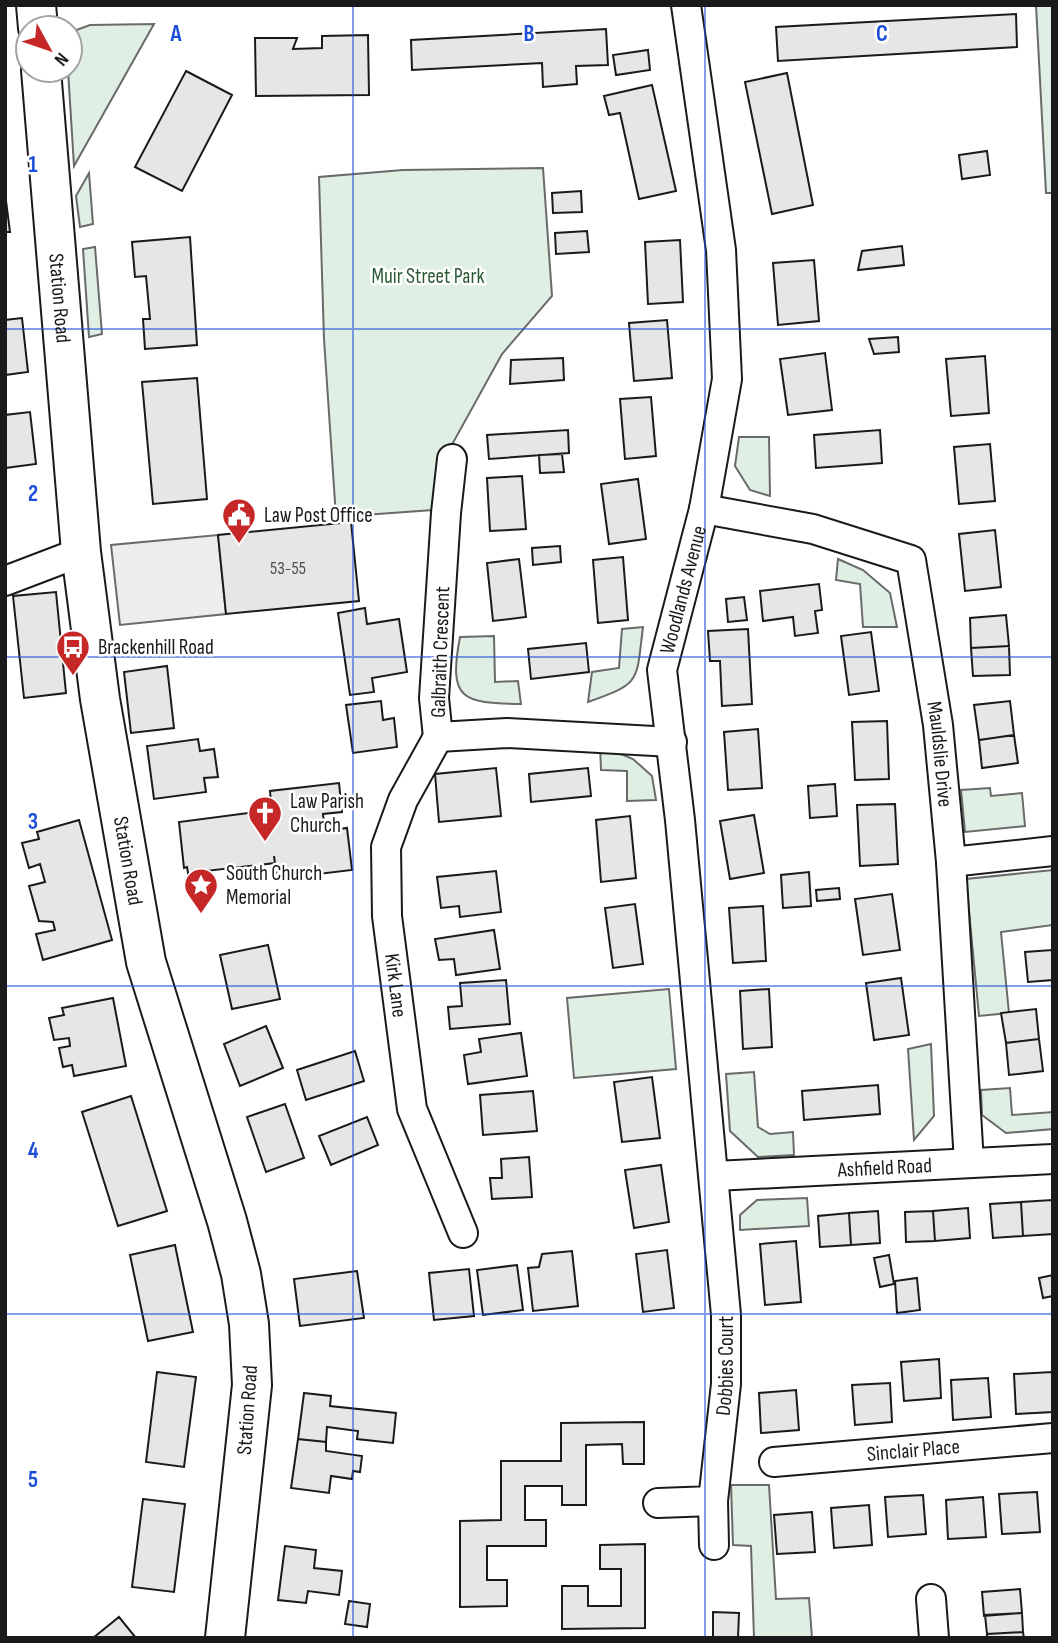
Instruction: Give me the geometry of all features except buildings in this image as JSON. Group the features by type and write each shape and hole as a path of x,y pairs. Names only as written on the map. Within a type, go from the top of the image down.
{"main road":[{"name":"Station Road","path":"42,84 81,552 100,699 146,962 227,1221 241,1274 249,1324 252,1385 225,1638"}],"street":[{"name":"Woodlands Avenue","path":"686,5 721,250 727,379 704,509 662,670 715,1176"},
{"name":"Galbraith Crescent","path":"452,459 446,513 435,698 438,737 507,733 671,742"},
{"name":"Mauldslie Drive","path":"704,509 813,529 911,560 938,725 951,862 969,1163"},
{"path":"5,581 81,552"},
{"name":"Kirk Lane","path":"438,737 403,800 386,847 387,916 412,1109 463,1233"},
{"path":"951,862 1053,851"},
{"name":"Ashfield Road","path":"715,1176 1053,1159"},
{"name":"Dobbies Court","path":"714,1545 713,1501 726,1384 726,1314 715,1176"},
{"name":"Sinclair Place","path":"774,1462 1053,1438"},
{"path":"657,1503 713,1501"},
{"path":"931,1599 934,1638"}],"green space":[{"path":"1036,5 1053,5 1053,193 1046,193"},
{"path":"154,24 74,166 69,84 84,84 84,27"},
{"name":"Muir Street Park","path":"543,168 552,296 502,354 444,459 433,510 336,517 324,339 319,177 403,170"},
{"path":"89,173 93,224 80,227 76,196"},
{"path":"95,247 102,334 89,337 83,249"},
{"path":"739,437 769,437 770,496 750,490 735,466"},
{"path":"838,559 863,570 890,593 897,627 863,627 860,584 836,580"},
{"path":"643,627 637,670 633,678 618,690 588,702 592,672 619,668 622,629"},
{"path":"494,636 495,682 518,681 521,704 473,699 464,694 458,686 456,674 460,637"},
{"path":"600,745 633,759 652,776 656,800 627,801 627,771 601,770"},
{"path":"990,788 991,796 1022,793 1025,826 965,832 961,790"},
{"path":"1053,870 1053,925 1001,932 1009,1013 979,1016 966,879"},
{"path":"669,989 676,1069 574,1078 567,998"},
{"path":"931,1044 934,1116 914,1140 908,1049"},
{"path":"754,1072 758,1127 770,1134 793,1132 794,1155 758,1157 730,1131 726,1074"},
{"path":"1010,1088 1012,1115 1053,1112 1053,1129 1006,1133 982,1115 981,1090"},
{"path":"807,1198 809,1226 740,1230 740,1215 757,1200"},
{"path":"731,1485 769,1485 776,1599 809,1598 812,1638 754,1638 751,1546 733,1545"}],"shaded area":[{"path":"218,535 226,614 120,625 111,545"}],"place":[{"name":"Law Post Office","path":"239,545"},
{"name":"Brackenhill Road","path":"73,677"},
{"name":"Law Parish Church","path":"265,843"},
{"name":"South Church Memorial","path":"201,915"}]}
